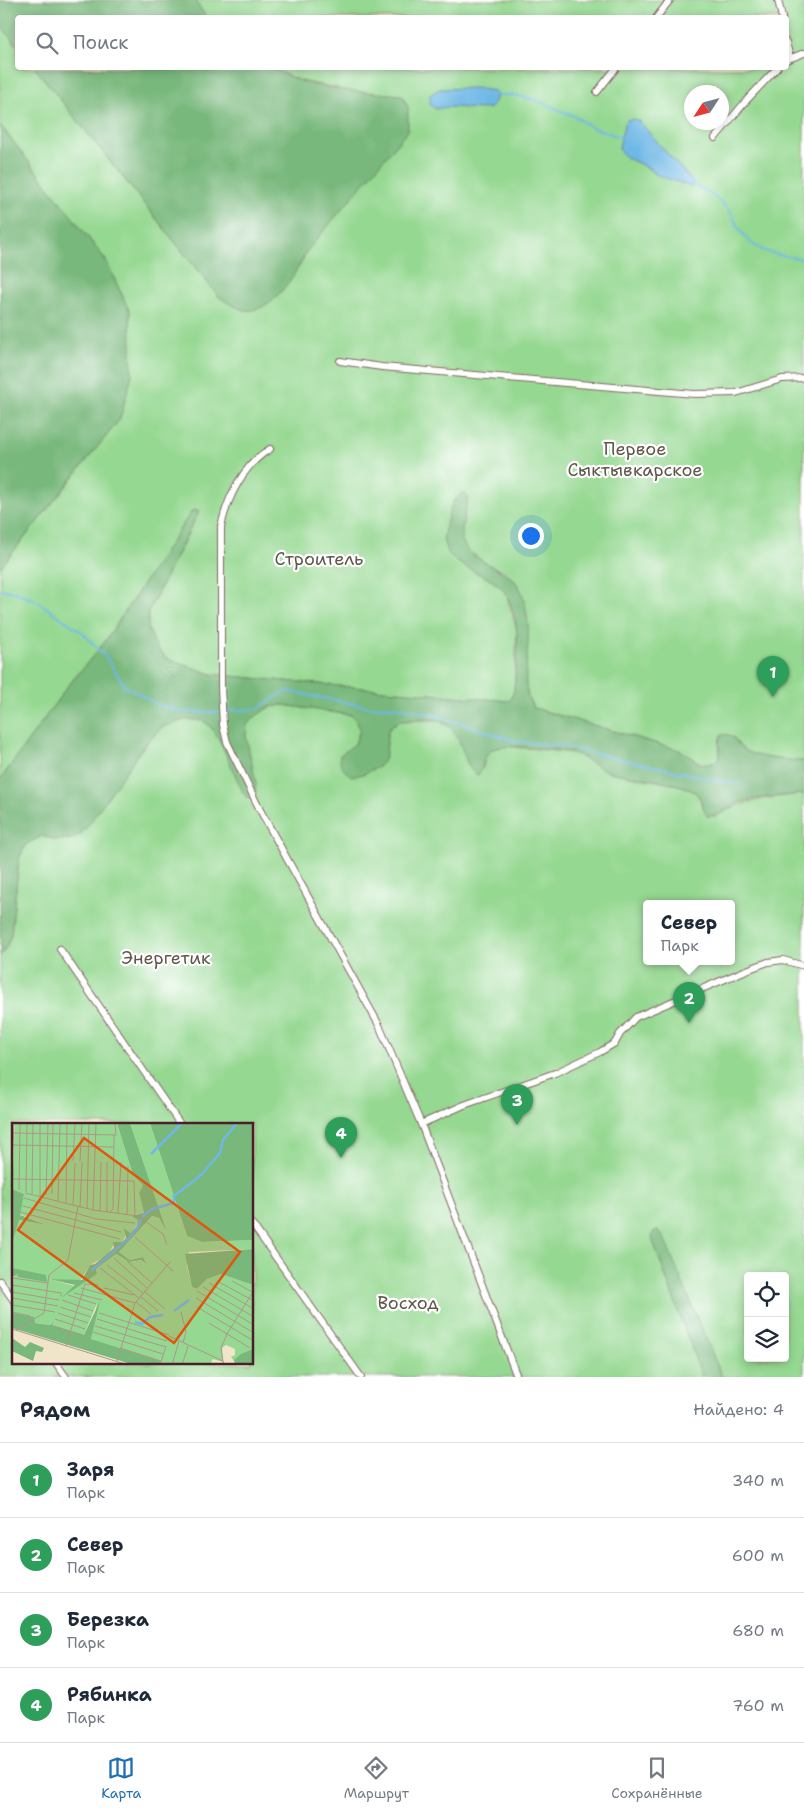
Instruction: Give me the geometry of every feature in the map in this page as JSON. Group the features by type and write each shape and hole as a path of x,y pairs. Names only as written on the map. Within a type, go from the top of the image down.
{"street":[{"path":"658,15 670,0"},
{"path":"778,0 781,15"},
{"path":"789,59 804,53"},
{"path":"597,92 614,70"},
{"path":"715,138 775,70"},
{"path":"340,361 694,394 736,394 782,379 804,378"},
{"path":"270,449 261,454 245,472 225,511 221,526 222,725 229,748 260,810 379,1025 421,1124 517,1377"},
{"path":"60,949 179,1123"},
{"path":"421,1124 464,1105 555,1073 600,1052 615,1043 620,1034 636,1017 744,971 768,962 783,960 804,966"},
{"path":"254,1227 362,1377"},
{"path":"0,1281 12,1298"},
{"path":"57,1364 66,1377"}],"green space":[{"path":"0,0 195,0 205,15 15,15 15,43 0,24"},
{"path":"195,0 804,0 804,761 774,759 752,754 741,748 730,735 721,735 719,742 720,756 709,764 704,764 679,750 534,708 527,696 516,583 504,571 490,566 468,551 462,541 462,531 454,500 443,541 458,562 498,584 506,593 517,630 514,690 512,697 508,701 211,674 167,659 157,648 148,629 148,612 199,512 192,511 104,643 67,687 0,780 0,568 120,419 130,312 105,259 0,125 0,24 15,43 15,70 37,70 220,298 300,266 306,252 338,88 299,81 277,70 789,70 789,15 204,15","holes":["640,122 645,130 691,179 657,175 640,163"]},
{"path":"37,70 276,70 287,76 319,86 402,95 408,107 408,131 306,252 290,281 282,291 264,306 254,310 244,310 220,298"},
{"path":"0,125 105,259 130,312 132,375 120,419 0,568"},
{"path":"464,492 468,497 462,529 462,539 465,546 477,557 515,581 523,596 527,614 528,635 526,680 529,700 534,708 679,750 704,764 709,764 720,756 719,742 721,735 730,735 742,748 752,754 774,759 804,761 804,794 755,799 736,805 716,815 707,816 698,795 679,785 610,772 576,754 521,747 499,747 493,749 487,754 478,775 468,765 453,730 446,724 429,719 398,722 391,726 388,732 384,760 374,769 351,776 342,767 340,755 355,744 360,730 352,715 283,705 269,707 247,725 246,736 256,783 255,795 247,798 218,737 210,726 202,720 184,720 162,727 145,744 84,831 72,839 57,840 42,836 26,844 19,859 11,935 7,946 0,956 0,780 67,687 104,643 192,511 199,511 148,612 148,629 157,648 167,659 211,674 229,676 508,701 512,697 517,654 517,630 512,607 501,588 493,581 455,560 448,553 444,543 444,532 451,508 457,498"},
{"path":"283,705 351,715 357,722 360,730 355,744 387,746 386,733 399,721 437,720 452,728 460,742 483,769 485,757 492,749 505,746 574,753 609,772 682,786 696,793 702,802 703,809 715,817 747,802 804,794 804,1377 722,1377 663,1236 658,1231 653,1241 702,1377 0,1377 0,956 7,946 11,935 19,859 26,844 42,836 57,840 162,727 182,720 198,719 210,726 216,733 232,764 243,792 255,795 246,731 249,722 261,712"},
{"path":"654,1231 658,1231 663,1236 722,1377 702,1377 653,1241"}],"water":[{"path":"475,88 494,91 498,94 491,108 450,107 436,109 430,105 430,95 439,89"},
{"path":"634,119 640,122 694,184 692,187 657,175 649,168 625,157 621,153 619,147 624,125 627,120"}],"waterway":[{"path":"497,95 514,95 536,100 576,117 591,127 623,138"},
{"path":"692,183 717,198 725,206 744,236 751,243 766,252 804,259"},
{"path":"0,589 15,592 37,601 83,633 105,656 125,686 159,705 181,712 218,712"},
{"path":"226,711 256,709 287,691 370,707 397,707 432,714 516,741 562,746 739,785"}],"place":[{"name":"Заря","path":"773,697"},
{"name":"Север","path":"689,1023"},
{"name":"Березка","path":"517,1125"},
{"name":"Рябинка","path":"341,1158"}],"park label":[{"name":"Первое Сыктывкарское","path":"635,459"},
{"name":"Строитель","path":"319,559"},
{"name":"Энергетик","path":"166,958"},
{"name":"Восход","path":"408,1303"}]}
